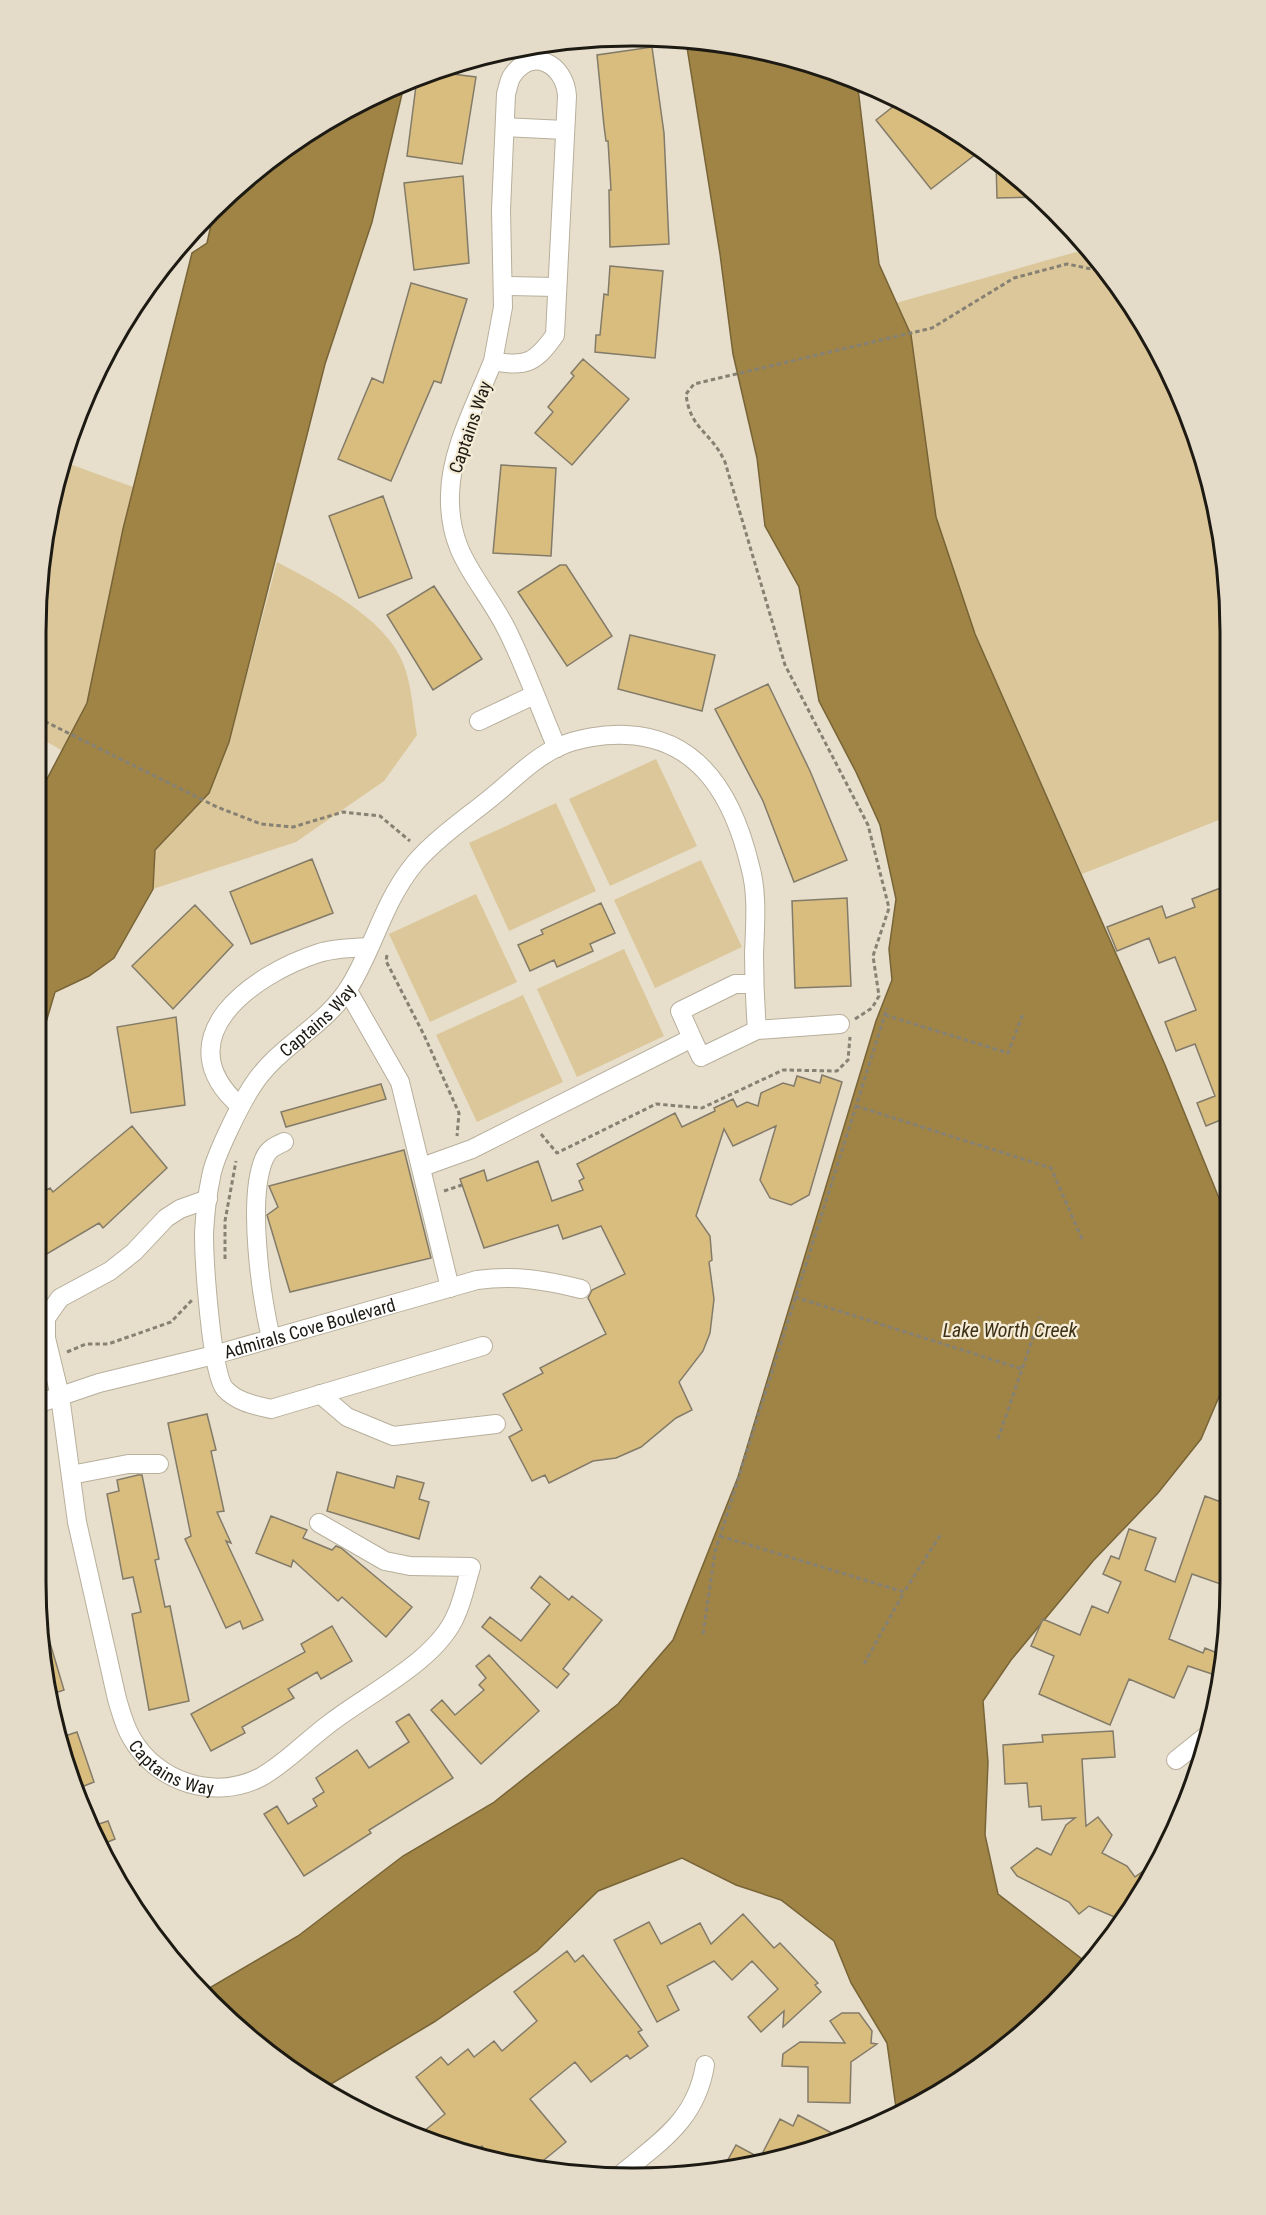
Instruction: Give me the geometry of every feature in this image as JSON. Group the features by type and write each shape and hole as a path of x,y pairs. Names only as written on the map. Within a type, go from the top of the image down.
{"street":[{"name":"Captains Way","path":"505,127 506,94 512,76 523,65 539,61 552,64 560,72 566,84 567,96 555,335 540,356 517,366 493,361 453,469 450,494 451,518 456,543 466,565 507,629 557,748"},
{"path":"493,361 503,286 501,210 505,127 565,130"},
{"path":"503,286 557,287"},
{"path":"478,721 534,695"},
{"name":"Captains Way","path":"483,1346 271,1409 242,1402 223,1388 214,1355 204,1233 211,1173 240,1106 254,1083 277,1056 331,1010 348,991 381,916 410,870 438,840 557,748 604,735 642,736 674,746 706,769 721,791 751,866 755,893 754,984 757,1030"},
{"path":"240,1106 225,1093 212,1071 211,1046 217,1021 240,994 278,969 321,952 369,947"},
{"path":"754,984 735,984 680,1011 701,1057 757,1030 847,1026"},
{"path":"348,991 400,1082 450,1288"},
{"path":"422,1167 459,1154 692,1038"},
{"path":"271,1338 263,1303 257,1238 258,1181 264,1159 270,1148 284,1142"},
{"name":"Captains Way","path":"208,1199 180,1209 165,1218 134,1252 110,1271 60,1298 46,1318 46,1338 60,1396 77,1522 124,1724 136,1747 153,1765 174,1778 198,1786 236,1786 259,1777 330,1723 410,1668 430,1650 456,1617 471,1568 411,1566 385,1560 319,1523"},
{"name":"Admirals Cove Boulevard","path":"46,1401 99,1383 214,1355 477,1280 508,1276 543,1279 581,1289"},
{"path":"320,1394 347,1417 393,1436 496,1424"},
{"path":"72,1475 128,1464 159,1464"},
{"path":"1176,1760 1197,1743"},
{"path":"629,2168 668,2135 686,2116 698,2094 705,2065"}],"path":[{"path":"534,1118 541,1134 557,1153 656,1104 702,1108 783,1070 837,1071 848,1060 847,1026 872,1008 879,996 873,956 889,908 868,825 785,665 725,462 716,443 693,422 686,394 694,384 932,328 1014,278 1067,264 1093,269"},
{"path":"46,722 217,807 261,824 293,827 343,812 380,816 411,842 410,870"},
{"path":"380,969 386,961 387,952"},
{"path":"386,961 424,1035 459,1113 456,1143 459,1154"},
{"path":"703,1634 715,1552 886,1008"},
{"path":"885,1015 1008,1053 1023,1014"},
{"path":"856,1106 1051,1168 1082,1239"},
{"path":"225,1265 225,1221 237,1159"},
{"path":"444,1191 462,1185"},
{"path":"51,1359 86,1344 108,1344 171,1322 189,1300 208,1293"},
{"path":"795,1297 1022,1369"},
{"path":"998,1439 1040,1317"},
{"path":"864,1664 904,1592 941,1534"},
{"path":"720,1536 904,1592"}],"shaded area":[{"path":"1076,252 1080,253 1121,307 1159,374 1175,409 1200,481 1208,519 1214,556 1220,633 1220,820 1082,874 975,634 936,517 911,335 896,303"},
{"path":"71,465 133,487 87,703 63,751 46,741 46,633 52,556 66,481"},
{"path":"277,562 349,604 381,631 394,646 403,663 408,680 417,735 384,781 296,842 153,889 155,850 209,793 229,742"},
{"path":"656,759 697,846 610,886 569,799"},
{"path":"556,803 596,891 509,931 469,843"},
{"path":"701,860 742,947 655,988 614,900"},
{"path":"476,894 517,982 430,1022 389,934"},
{"path":"624,949 664,1036 577,1077 537,989"},
{"path":"523,995 563,1082 477,1122 436,1035"}],"water":[{"name":"Lake Worth Creek","path":"687,50 785,66 858,92 879,264 911,335 936,517 975,634 1165,1065 1220,1201 1220,1394 1201,1439 1158,1493 1093,1561 1011,1660 983,1701 988,1762 985,1835 998,1894 1082,1959 1048,1997 990,2047 959,2070 896,2106 887,2043 851,1983 834,1941 781,1900 736,1885 682,1858 598,1891 537,1951 434,2022 331,2084 276,2047 246,2023 210,1988 298,1936 403,1856 493,1803 618,1704 673,1640 738,1477 876,1021 892,980 889,949 896,899 880,825 856,772 819,701 799,587 765,526 757,458 733,354 720,254"},
{"path":"402,94 372,222 325,364 229,742 209,793 155,850 153,889 114,958 89,976 55,992 46,1022 46,781 87,703 123,529 192,253 207,243 211,226 246,192 276,168 307,145 340,125"}],"building":[{"path":"652,47 664,133 669,244 610,247 609,190 611,190 608,141 606,141 604,126 597,55"},
{"path":"455,74 476,77 462,164 407,156 416,89"},
{"path":"892,107 926,125 974,156 931,189 876,120"},
{"path":"996,173 1026,197 997,198"},
{"path":"463,176 469,263 414,270 404,183"},
{"path":"610,266 663,271 655,358 595,352 596,335 600,335 604,294 608,295"},
{"path":"411,283 467,299 441,383 434,381 391,481 338,459 372,378 383,383"},
{"path":"583,359 629,399 572,465 535,433 553,412 548,407 574,376 571,373"},
{"path":"501,465 556,468 551,556 493,553"},
{"path":"383,496 412,578 359,598 329,516"},
{"path":"560,565 566,565 612,636 567,666 518,592"},
{"path":"434,586 482,659 433,690 387,615"},
{"path":"630,635 715,655 702,711 618,689"},
{"path":"768,684 810,771 847,860 794,882 763,801 715,709"},
{"path":"312,859 333,913 251,944 230,892"},
{"path":"1220,888 1220,1120 1206,1126 1197,1103 1215,1096 1195,1044 1176,1051 1165,1022 1196,1010 1175,957 1159,963 1149,938 1117,951 1107,927 1162,906 1166,918 1195,907 1192,899"},
{"path":"847,898 851,986 795,988 792,901"},
{"path":"601,903 615,933 590,944 593,951 557,967 554,960 530,971 518,945 543,934 541,930"},
{"path":"195,905 233,945 173,1009 132,966"},
{"path":"176,1017 185,1105 131,1113 117,1027"},
{"path":"822,1075 842,1082 809,1195 791,1205 770,1198 760,1180 776,1126 733,1146 724,1129 696,1216 710,1236 712,1260 709,1262 714,1299 710,1333 703,1351 679,1382 692,1410 676,1418 641,1447 616,1458 593,1461 549,1483 545,1475 532,1481 509,1437 522,1430 503,1394 543,1373 540,1368 606,1334 588,1298 592,1290 625,1274 601,1226 563,1239 558,1225 484,1248 460,1179 484,1170 487,1181 538,1161 552,1201 583,1190 579,1181 584,1178 577,1164 675,1113 682,1127 715,1111 714,1108 733,1099 737,1107 747,1102 758,1106 761,1093 783,1083 794,1086 797,1076 820,1083"},
{"path":"381,1084 386,1099 286,1127 281,1112"},
{"path":"132,1126 167,1168 103,1228 99,1223 46,1254 46,1190 50,1188 53,1192"},
{"path":"404,1150 431,1258 290,1292 267,1215 278,1207 269,1186"},
{"path":"207,1414 216,1450 211,1451 224,1511 217,1512 231,1543 226,1541 263,1620 243,1629 240,1621 226,1628 185,1539 191,1536 168,1423"},
{"path":"337,1472 394,1488 397,1476 424,1483 419,1499 429,1502 419,1539 327,1511"},
{"path":"142,1475 159,1559 155,1560 165,1607 170,1606 189,1701 149,1710 132,1614 141,1612 133,1577 123,1579 107,1494 119,1491 117,1480"},
{"path":"1205,1496 1220,1502 1220,1584 1192,1574 1169,1639 1203,1653 1205,1648 1215,1652 1212,1674 1188,1666 1174,1698 1129,1679 1110,1725 1039,1694 1054,1656 1031,1646 1043,1619 1080,1635 1092,1606 1108,1613 1121,1582 1103,1574 1111,1556 1119,1559 1129,1529 1156,1538 1145,1570 1175,1582"},
{"path":"271,1516 307,1530 303,1538 332,1550 336,1546 341,1548 412,1607 386,1637 342,1597 338,1601 293,1560 291,1567 256,1553"},
{"path":"540,1576 569,1600 572,1596 602,1620 563,1669 569,1674 557,1688 482,1627 490,1617 521,1641 550,1604 531,1588"},
{"path":"332,1626 352,1661 321,1679 317,1672 288,1689 294,1698 242,1727 245,1733 211,1751 191,1714 305,1652 301,1644"},
{"path":"51,1645 64,1690 57,1692"},
{"path":"489,1655 539,1711 481,1764 431,1710 442,1700 455,1715 484,1690 479,1685 486,1678 476,1666"},
{"path":"409,1714 453,1778 369,1830 371,1833 304,1876 264,1814 277,1806 288,1824 317,1806 313,1799 324,1792 316,1778 357,1750 369,1768 409,1742 396,1722"},
{"path":"1113,1731 1115,1757 1082,1759 1086,1826 1098,1817 1112,1835 1102,1853 1127,1866 1135,1877 1143,1871 1114,1917 1089,1906 1079,1914 1069,1902 1017,1876 1011,1868 1037,1848 1051,1855 1066,1825 1075,1818 1042,1820 1041,1806 1029,1807 1027,1783 1005,1784 1003,1745 1043,1742 1042,1735"},
{"path":"77,1732 94,1782 84,1786 66,1736"},
{"path":"108,1821 115,1839 108,1842 99,1824"},
{"path":"743,1914 774,1948 780,1943 818,1983 815,1985 821,1992 783,2027 784,2011 761,2032 748,2017 778,1989 752,1961 732,1980 714,1961 667,1986 679,2010 657,2022 614,1940 649,1922 661,1944 700,1923 711,1944"},
{"path":"567,1951 575,1962 583,1955 642,2030 638,2032 648,2046 630,2059 627,2055 591,2082 575,2062 530,2099 566,2142 543,2161 485,2150 482,2146 479,2148 425,2130 445,2114 416,2077 441,2057 448,2065 468,2049 474,2057 494,2041 502,2051 537,2021 514,1992"},
{"path":"842,2013 859,2013 872,2031 871,2043 877,2044 851,2062 850,2103 808,2102 808,2067 782,2066 783,2054 800,2042 845,2043 830,2021"},
{"path":"798,2115 832,2133 785,2149 762,2154 780,2119 793,2126"},
{"path":"736,2145 755,2155 728,2160"}]}
